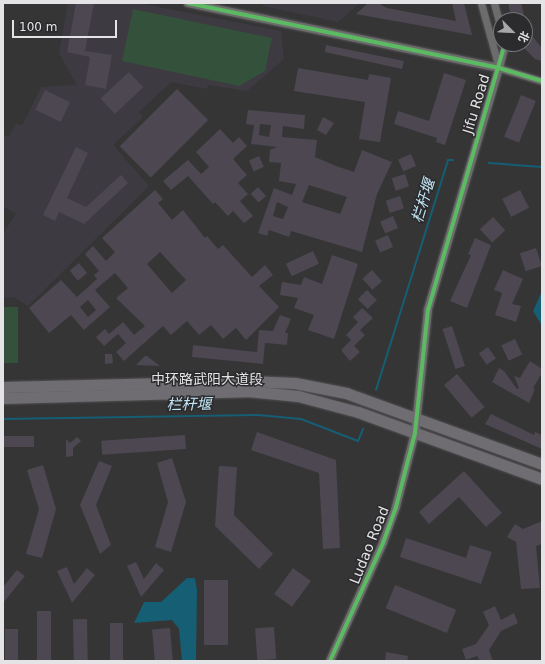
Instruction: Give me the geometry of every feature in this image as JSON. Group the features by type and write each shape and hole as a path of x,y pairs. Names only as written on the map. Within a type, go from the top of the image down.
{"main road":[{"name":"中环路武阳大道段","path":"3,386 248,381 295,383 346,393 542,464"},
{"name":"中环路武阳大道段","path":"3,398 247,391 298,396 333,404 542,479"}],"street":[{"name":"Jifu Road","path":"188,3 499,68 434,286 415,433"},
{"path":"481,3 499,68"},
{"path":"499,68 503,52"},
{"path":"499,68 542,81"},
{"name":"Ludao Road","path":"330,661 383,543 396,507 415,433"}],"shaded area":[{"path":"68,3 138,3 281,31 284,59 247,91 208,85 207,89 171,82 139,112 143,117 113,145 149,186 28,306 14,297 3,298 3,234 16,214 3,206 3,134 9,137 16,123 22,126 41,87 77,85 59,53"},
{"path":"263,3 360,3 338,22 263,6"}],"green space":[{"path":"133,9 272,38 265,71 239,86 122,61"},
{"path":"3,307 18,307 18,363 3,363"}],"water":[{"path":"542,291 542,326 533,311"},
{"path":"187,578 195,578 197,590 196,661 182,661 179,629 172,620 134,623 144,602 161,602"}],"building":[{"path":"76,3 94,3 85,51 112,55 106,89 85,85 90,57 67,52"},
{"path":"368,3 383,3 381,5 387,8 456,21 452,3 464,3 472,35 356,14"},
{"path":"508,3 521,3 523,12 510,12"},
{"path":"533,37 542,48 542,61 535,59 528,52 533,52"},
{"path":"326,45 404,61 402,69 325,52"},
{"path":"298,68 368,80 369,74 391,78 380,142 359,139 365,102 294,91"},
{"path":"129,72 143,87 115,114 100,99"},
{"path":"444,73 466,80 445,145 436,142 437,138 394,124 398,111 429,121"},
{"path":"177,89 208,120 151,177 120,146"},
{"path":"45,90 70,102 61,122 35,110"},
{"path":"521,95 536,101 519,143 504,137"},
{"path":"248,110 305,115 304,129 283,126 282,137 317,140 315,157 354,172 362,150 392,162 377,194 362,252 291,231 289,237 269,230 267,236 258,233 274,188 292,195 296,184 279,181 281,163 269,162 270,150 277,147 251,144 254,125 246,124","holes":["260,124 271,125 269,137 259,135","309,185 347,197 340,214 302,202","277,202 288,207 283,219 273,216"]},
{"path":"323,117 334,123 326,135 317,130"},
{"path":"220,129 233,143 239,137 247,146 233,159 247,175 238,183 248,194 240,201 253,216 244,223 233,211 228,216 215,202 213,204 188,176 171,190 163,181 188,160 201,174 209,167 196,152"},
{"path":"76,147 88,153 67,198 86,207 121,175 128,183 84,224 59,212 55,221 43,215"},
{"path":"411,154 416,166 403,171 398,159"},
{"path":"259,156 264,167 254,171 249,160"},
{"path":"405,174 409,186 396,191 392,178"},
{"path":"258,187 266,196 259,203 251,194"},
{"path":"155,190 163,199 158,203 172,220 183,210 205,238 207,236 218,249 223,245 252,277 265,265 273,275 259,286 279,307 246,340 236,328 223,339 211,325 199,335 187,321 171,335 163,326 124,361 116,352 126,343 118,334 104,346 96,337 105,329 109,334 123,322 134,335 145,326 116,298 128,288 115,273 95,290 110,307 84,330 71,315 49,333 29,308 61,280 77,297 97,279 94,275 99,271 85,254 93,246 106,261 115,252 102,238","holes":["160,252 186,280 172,293 147,264","88,300 96,310 88,317 80,307"]},
{"path":"520,190 529,208 511,217 502,199"},
{"path":"400,196 404,208 390,213 386,201"},
{"path":"393,216 398,228 385,233 380,221"},
{"path":"493,217 505,230 492,242 480,229"},
{"path":"388,235 393,247 380,252 375,240"},
{"path":"475,238 491,245 467,308 450,301 471,255 468,254"},
{"path":"536,248 542,266 526,271 520,253"},
{"path":"313,251 319,264 292,276 286,264"},
{"path":"332,255 358,264 334,339 308,330 314,315 294,308 298,298 280,295 282,282 301,285 304,277 322,284"},
{"path":"79,263 87,273 78,281 70,271"},
{"path":"372,270 382,281 372,290 362,279"},
{"path":"503,270 523,279 512,304 521,306 516,322 495,315 502,293 494,290"},
{"path":"367,290 377,300 368,309 358,299"},
{"path":"362,308 373,318 360,330 365,335 354,346 360,352 350,361 341,350 351,340 346,335 358,322 353,317"},
{"path":"280,315 291,319 285,333 288,333 287,345 265,343 263,364 192,357 193,345 257,352 259,330 273,331"},
{"path":"452,326 465,366 455,369 442,329"},
{"path":"515,339 522,354 509,361 501,345"},
{"path":"488,347 496,359 487,365 479,353"},
{"path":"105,354 112,354 113,363 105,364"},
{"path":"145,356 147,356 160,366 136,365"},
{"path":"530,361 542,369 542,373 533,388 535,389 529,403 492,382 499,368 504,371 517,389 519,388 514,376 520,378"},
{"path":"457,374 485,407 472,418 444,385"},
{"path":"491,414 534,435 535,432 542,435 542,449 485,424"},
{"path":"257,432 336,460 340,548 323,549 319,473 251,450"},
{"path":"185,435 186,449 102,455 101,441"},
{"path":"3,436 34,436 34,447 3,447"},
{"path":"77,437 81,441 73,448 73,456 66,457 66,439 70,443"},
{"path":"172,458 186,502 171,552 155,547 168,502 157,463"},
{"path":"99,461 112,466 96,505 111,545 100,554 80,505"},
{"path":"43,465 56,509 42,558 26,554 39,509 27,470"},
{"path":"219,466 237,467 234,515 273,554 259,569 215,526"},
{"path":"464,471 502,513 486,527 459,497 429,524 419,512"},
{"path":"542,521 542,544 536,546 540,588 521,589 516,542 507,537 515,524 523,529"},
{"path":"406,538 466,558 470,545 492,552 481,584 400,557"},
{"path":"136,562 144,579 156,563 164,570 141,597 127,566"},
{"path":"67,567 74,584 87,568 95,575 72,603 57,571"},
{"path":"293,568 311,581 292,607 274,594"},
{"path":"17,570 25,576 3,603 3,587"},
{"path":"204,580 228,580 228,645 204,645"},
{"path":"395,585 456,610 447,633 386,608"},
{"path":"495,606 501,620 514,613 518,623 501,631 489,650 493,661 480,661 477,656 466,660 462,649 476,644 489,625 483,612"},
{"path":"37,611 51,611 51,661 37,661"},
{"path":"73,619 87,619 88,661 74,661"},
{"path":"110,623 123,623 123,661 110,661"},
{"path":"274,627 276,659 257,660 255,628"},
{"path":"170,628 173,661 155,661 152,630"},
{"path":"5,629 18,629 18,661 5,661"},
{"path":"386,652 408,656 407,661 385,661"}],"waterway":[{"name":"栏杆堰","path":"376,390 448,160 453,160"},
{"name":"栏杆堰","path":"489,163 542,167"},
{"name":"栏杆堰","path":"3,419 258,415 301,419 358,441 363,429"}],"cycle path":[{"path":"188,3 499,68 542,81"},
{"path":"330,661 383,543 396,507 415,433 428,310 503,52"}]}
